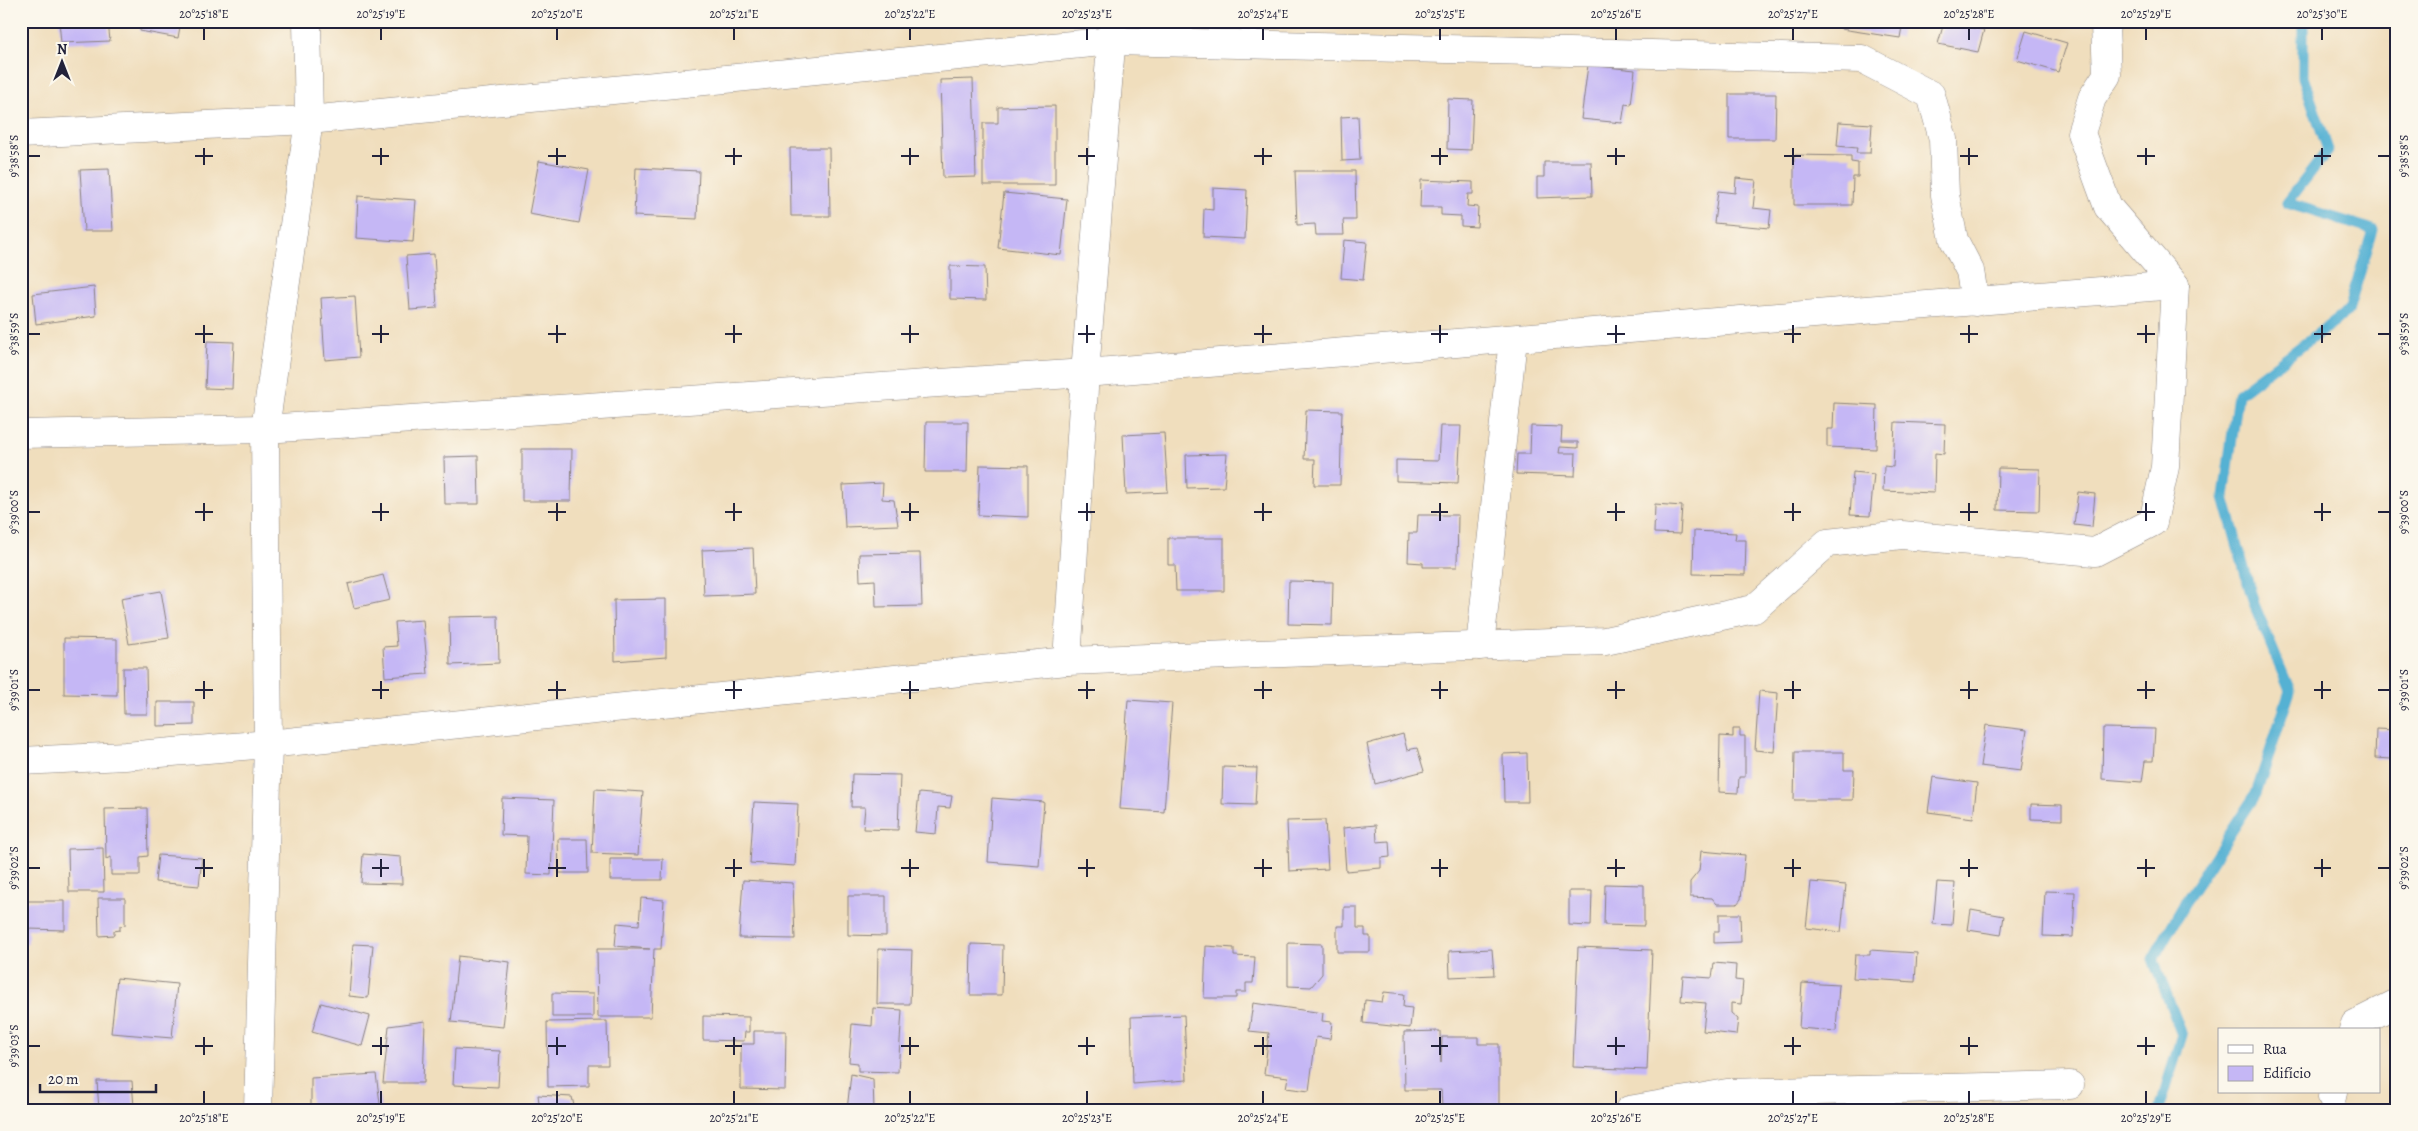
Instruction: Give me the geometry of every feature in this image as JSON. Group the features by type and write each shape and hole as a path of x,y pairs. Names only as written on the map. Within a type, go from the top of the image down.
{"street":[{"path":"258,1110 268,744 265,430 309,120 307,21"},
{"path":"21,761 126,756 268,744 1067,661 1606,642 1754,609 1827,543 1902,534 2095,552 2153,522 2165,467 2176,285 2108,207 2081,133 2092,98 2108,75 2105,25 2109,21"},
{"path":"1067,661 1085,373 1113,31"},
{"path":"21,134 309,120 1113,31 1862,59 1931,94 1943,139 1946,195 1954,240 1970,271 1975,302"},
{"path":"21,434 265,430 1085,373 2176,285"},
{"path":"1480,646 1513,338"},
{"path":"2354,1028 2355,1024 2397,1003"},
{"path":"1629,1110 1728,1093 2070,1085"}],"building":[{"path":"59,21 108,21 110,41 61,43"},
{"path":"141,21 181,21 178,38 140,31"},
{"path":"1842,21 1903,21 1900,38 1841,29"},
{"path":"1944,22 1984,30 1978,52 1938,44"},
{"path":"2026,31 2067,43 2058,72 2017,60"},
{"path":"1588,65 1635,70 1631,105 1625,104 1622,123 1581,119"},
{"path":"973,79 976,177 943,178 940,80"},
{"path":"1729,94 1776,94 1775,139 1729,139"},
{"path":"1448,99 1473,100 1471,150 1447,149"},
{"path":"1055,106 1055,185 983,185 983,123 998,123 998,107"},
{"path":"1358,116 1360,160 1342,161 1341,117"},
{"path":"1839,122 1872,124 1870,153 1856,153 1857,148 1837,146"},
{"path":"790,148 829,148 830,216 791,216"},
{"path":"1794,155 1851,156 1851,162 1858,163 1858,177 1853,177 1852,205 1794,205"},
{"path":"539,161 589,170 579,223 529,214"},
{"path":"1544,162 1591,162 1592,196 1537,198 1537,177 1544,177"},
{"path":"636,168 699,171 697,219 634,216"},
{"path":"109,169 113,231 84,231 80,170"},
{"path":"1295,171 1355,171 1356,220 1343,220 1344,235 1316,235 1315,224 1297,225"},
{"path":"1736,178 1756,180 1753,208 1771,210 1769,228 1714,223 1718,191 1735,193"},
{"path":"1421,180 1473,182 1473,194 1468,194 1467,206 1478,207 1477,227 1461,226 1461,216 1441,215 1441,207 1420,207"},
{"path":"1213,188 1247,190 1245,239 1203,237 1204,209 1213,210"},
{"path":"1004,193 1067,199 1061,255 998,248"},
{"path":"358,196 416,200 413,242 356,238"},
{"path":"1344,240 1367,242 1363,280 1341,278"},
{"path":"434,254 437,308 410,310 406,256"},
{"path":"950,266 985,267 986,300 950,299"},
{"path":"94,287 96,316 36,324 33,294"},
{"path":"355,296 359,357 325,360 321,298"},
{"path":"207,341 234,342 232,389 205,388"},
{"path":"1834,403 1877,405 1876,449 1827,447 1827,429 1833,429"},
{"path":"1306,410 1342,411 1340,485 1314,485 1315,459 1304,459"},
{"path":"926,422 968,422 967,472 925,472"},
{"path":"1895,422 1945,424 1944,454 1935,453 1934,493 1883,491 1884,466 1893,467"},
{"path":"1440,426 1461,426 1458,483 1396,481 1396,460 1438,461"},
{"path":"1531,426 1562,427 1561,442 1578,442 1578,448 1560,447 1559,453 1576,453 1575,476 1516,474 1517,454 1530,454"},
{"path":"1164,433 1168,492 1126,494 1123,435"},
{"path":"522,449 572,449 571,501 522,501"},
{"path":"1227,454 1224,487 1187,488 1186,455"},
{"path":"478,456 479,504 445,504 444,457"},
{"path":"980,465 1028,466 1028,517 978,515"},
{"path":"1998,468 2040,469 2039,511 1997,510"},
{"path":"1853,472 1874,474 1870,516 1850,515"},
{"path":"883,483 882,499 894,500 898,525 845,527 843,485"},
{"path":"2078,492 2095,494 2092,527 2074,525"},
{"path":"1655,504 1682,506 1680,534 1654,533"},
{"path":"1418,515 1458,515 1457,567 1423,567 1423,563 1408,562 1409,533 1417,533"},
{"path":"1694,531 1736,533 1735,540 1746,540 1745,575 1693,574"},
{"path":"1168,538 1224,538 1224,591 1176,591 1175,565 1168,565"},
{"path":"753,548 755,594 704,596 702,550"},
{"path":"920,553 922,606 876,607 875,580 860,581 859,554"},
{"path":"383,575 390,600 354,608 348,584"},
{"path":"1289,581 1333,582 1332,625 1288,624"},
{"path":"161,591 169,638 129,644 121,598"},
{"path":"666,599 666,657 615,661 614,600"},
{"path":"498,616 499,663 450,665 449,617"},
{"path":"423,620 428,674 385,677 383,647 397,646 395,622"},
{"path":"64,638 117,639 117,695 64,694"},
{"path":"123,668 146,668 147,714 124,714"},
{"path":"1759,691 1778,693 1774,752 1755,750"},
{"path":"1128,700 1172,703 1164,812 1120,809"},
{"path":"157,702 194,702 194,725 157,726"},
{"path":"1986,725 2027,730 2021,771 1980,766"},
{"path":"2103,728 2155,729 2153,761 2145,761 2142,782 2102,779"},
{"path":"1733,729 1740,729 1740,736 1745,736 1745,777 1739,777 1738,793 1719,792 1720,736 1733,737"},
{"path":"2376,729 2397,730 2397,752 2391,752 2390,759 2375,758"},
{"path":"1403,734 1407,750 1417,748 1424,771 1375,784 1367,744"},
{"path":"1795,752 1844,752 1844,770 1854,770 1853,800 1794,800"},
{"path":"1527,753 1528,802 1504,802 1503,754"},
{"path":"1223,767 1257,768 1255,805 1222,804"},
{"path":"852,774 900,775 898,830 863,829 865,807 851,807"},
{"path":"1933,777 1977,783 1973,818 1928,812"},
{"path":"595,789 643,792 638,855 592,853"},
{"path":"919,793 952,796 950,808 938,807 936,834 915,832"},
{"path":"502,798 554,800 551,875 526,874 527,836 501,835"},
{"path":"992,798 1044,802 1039,866 988,862"},
{"path":"754,802 798,804 795,866 750,863"},
{"path":"2031,804 2062,805 2062,820 2031,819"},
{"path":"147,808 148,856 140,857 140,875 111,875 111,857 106,859 105,809"},
{"path":"1325,820 1328,869 1289,871 1287,821"},
{"path":"1376,825 1377,842 1389,841 1390,857 1381,858 1381,868 1346,871 1343,828"},
{"path":"558,839 587,839 588,873 559,873"},
{"path":"103,848 104,892 69,892 68,849"},
{"path":"1701,851 1745,855 1741,899 1737,904 1717,904 1712,898 1690,897 1690,882 1699,871"},
{"path":"363,854 401,857 402,884 361,883"},
{"path":"158,855 202,858 199,886 155,882"},
{"path":"610,859 663,859 662,880 610,880"},
{"path":"743,880 793,883 795,939 739,938"},
{"path":"1811,882 1846,885 1841,932 1806,928"},
{"path":"1937,882 1955,883 1952,925 1933,924"},
{"path":"1605,884 1644,885 1644,926 1604,925"},
{"path":"1569,891 1592,891 1591,926 1569,925"},
{"path":"2045,891 2075,892 2073,937 2043,936"},
{"path":"848,896 886,896 886,936 848,935"},
{"path":"98,898 125,898 125,925 120,926 120,930 114,931 114,935 99,936"},
{"path":"641,898 664,900 661,949 654,949 651,1017 598,1017 597,949 650,949 615,946 617,923 639,925"},
{"path":"21,901 65,901 65,930 28,929 28,944 21,945"},
{"path":"1344,907 1357,907 1357,928 1365,928 1365,936 1370,936 1370,952 1337,952 1337,926 1344,926"},
{"path":"1971,910 2004,916 2001,935 1968,930"},
{"path":"1719,914 1740,914 1741,942 1714,943 1714,932 1719,932"},
{"path":"1288,943 1322,944 1322,974 1311,987 1288,986"},
{"path":"353,944 373,945 368,998 349,996"},
{"path":"971,944 1003,945 1002,995 970,995"},
{"path":"1206,946 1234,948 1234,956 1255,957 1253,983 1246,983 1246,992 1236,992 1236,998 1204,998"},
{"path":"1578,947 1652,950 1647,1070 1573,1067"},
{"path":"878,949 912,950 910,1004 877,1004"},
{"path":"1492,949 1494,975 1450,977 1449,951"},
{"path":"1870,950 1917,953 1915,982 1853,978 1855,955 1870,955"},
{"path":"458,956 510,962 503,1027 451,1022"},
{"path":"1714,963 1736,965 1735,980 1743,981 1741,1004 1731,1003 1731,1013 1738,1019 1736,1035 1703,1031 1706,1003 1681,1001 1683,976 1712,978"},
{"path":"117,978 177,984 172,1038 111,1033"},
{"path":"1802,983 1839,985 1836,1031 1799,1028"},
{"path":"1384,992 1404,994 1403,1007 1412,1008 1410,1028 1363,1023 1365,1000 1382,1002"},
{"path":"552,993 593,994 593,1017 552,1017"},
{"path":"321,1003 370,1016 362,1046 312,1032"},
{"path":"1253,1003 1323,1013 1322,1021 1332,1022 1330,1039 1316,1037 1309,1091 1286,1088 1288,1077 1264,1074 1269,1033 1249,1031"},
{"path":"873,1008 902,1010 898,1072 858,1071 858,1063 849,1062 852,1024 872,1026"},
{"path":"1184,1015 1187,1080 1133,1084 1131,1017"},
{"path":"703,1016 749,1017 749,1032 745,1032 744,1041 703,1040"},
{"path":"425,1021 423,1083 383,1083 389,1026"},
{"path":"607,1021 608,1065 589,1065 589,1086 548,1087 547,1022"},
{"path":"754,1031 786,1031 785,1090 741,1089 741,1044 754,1044"},
{"path":"1440,1031 1441,1063 1442,1037 1478,1037 1478,1044 1499,1044 1499,1107 1442,1108 1441,1090 1405,1090 1404,1032"},
{"path":"455,1049 500,1051 498,1087 453,1085"},
{"path":"376,1074 381,1110 311,1110 311,1078"},
{"path":"851,1074 873,1079 874,1110 847,1110"},
{"path":"97,1081 132,1081 134,1107 99,1110"},
{"path":"538,1095 572,1097 575,1110 540,1110"}],"waterway":[{"path":"2159,1110 2182,1035 2153,959 2186,901 2256,794 2290,691 2254,604 2224,497 2238,394 2348,311 2373,230 2287,203 2328,150 2303,77 2303,21"}]}
